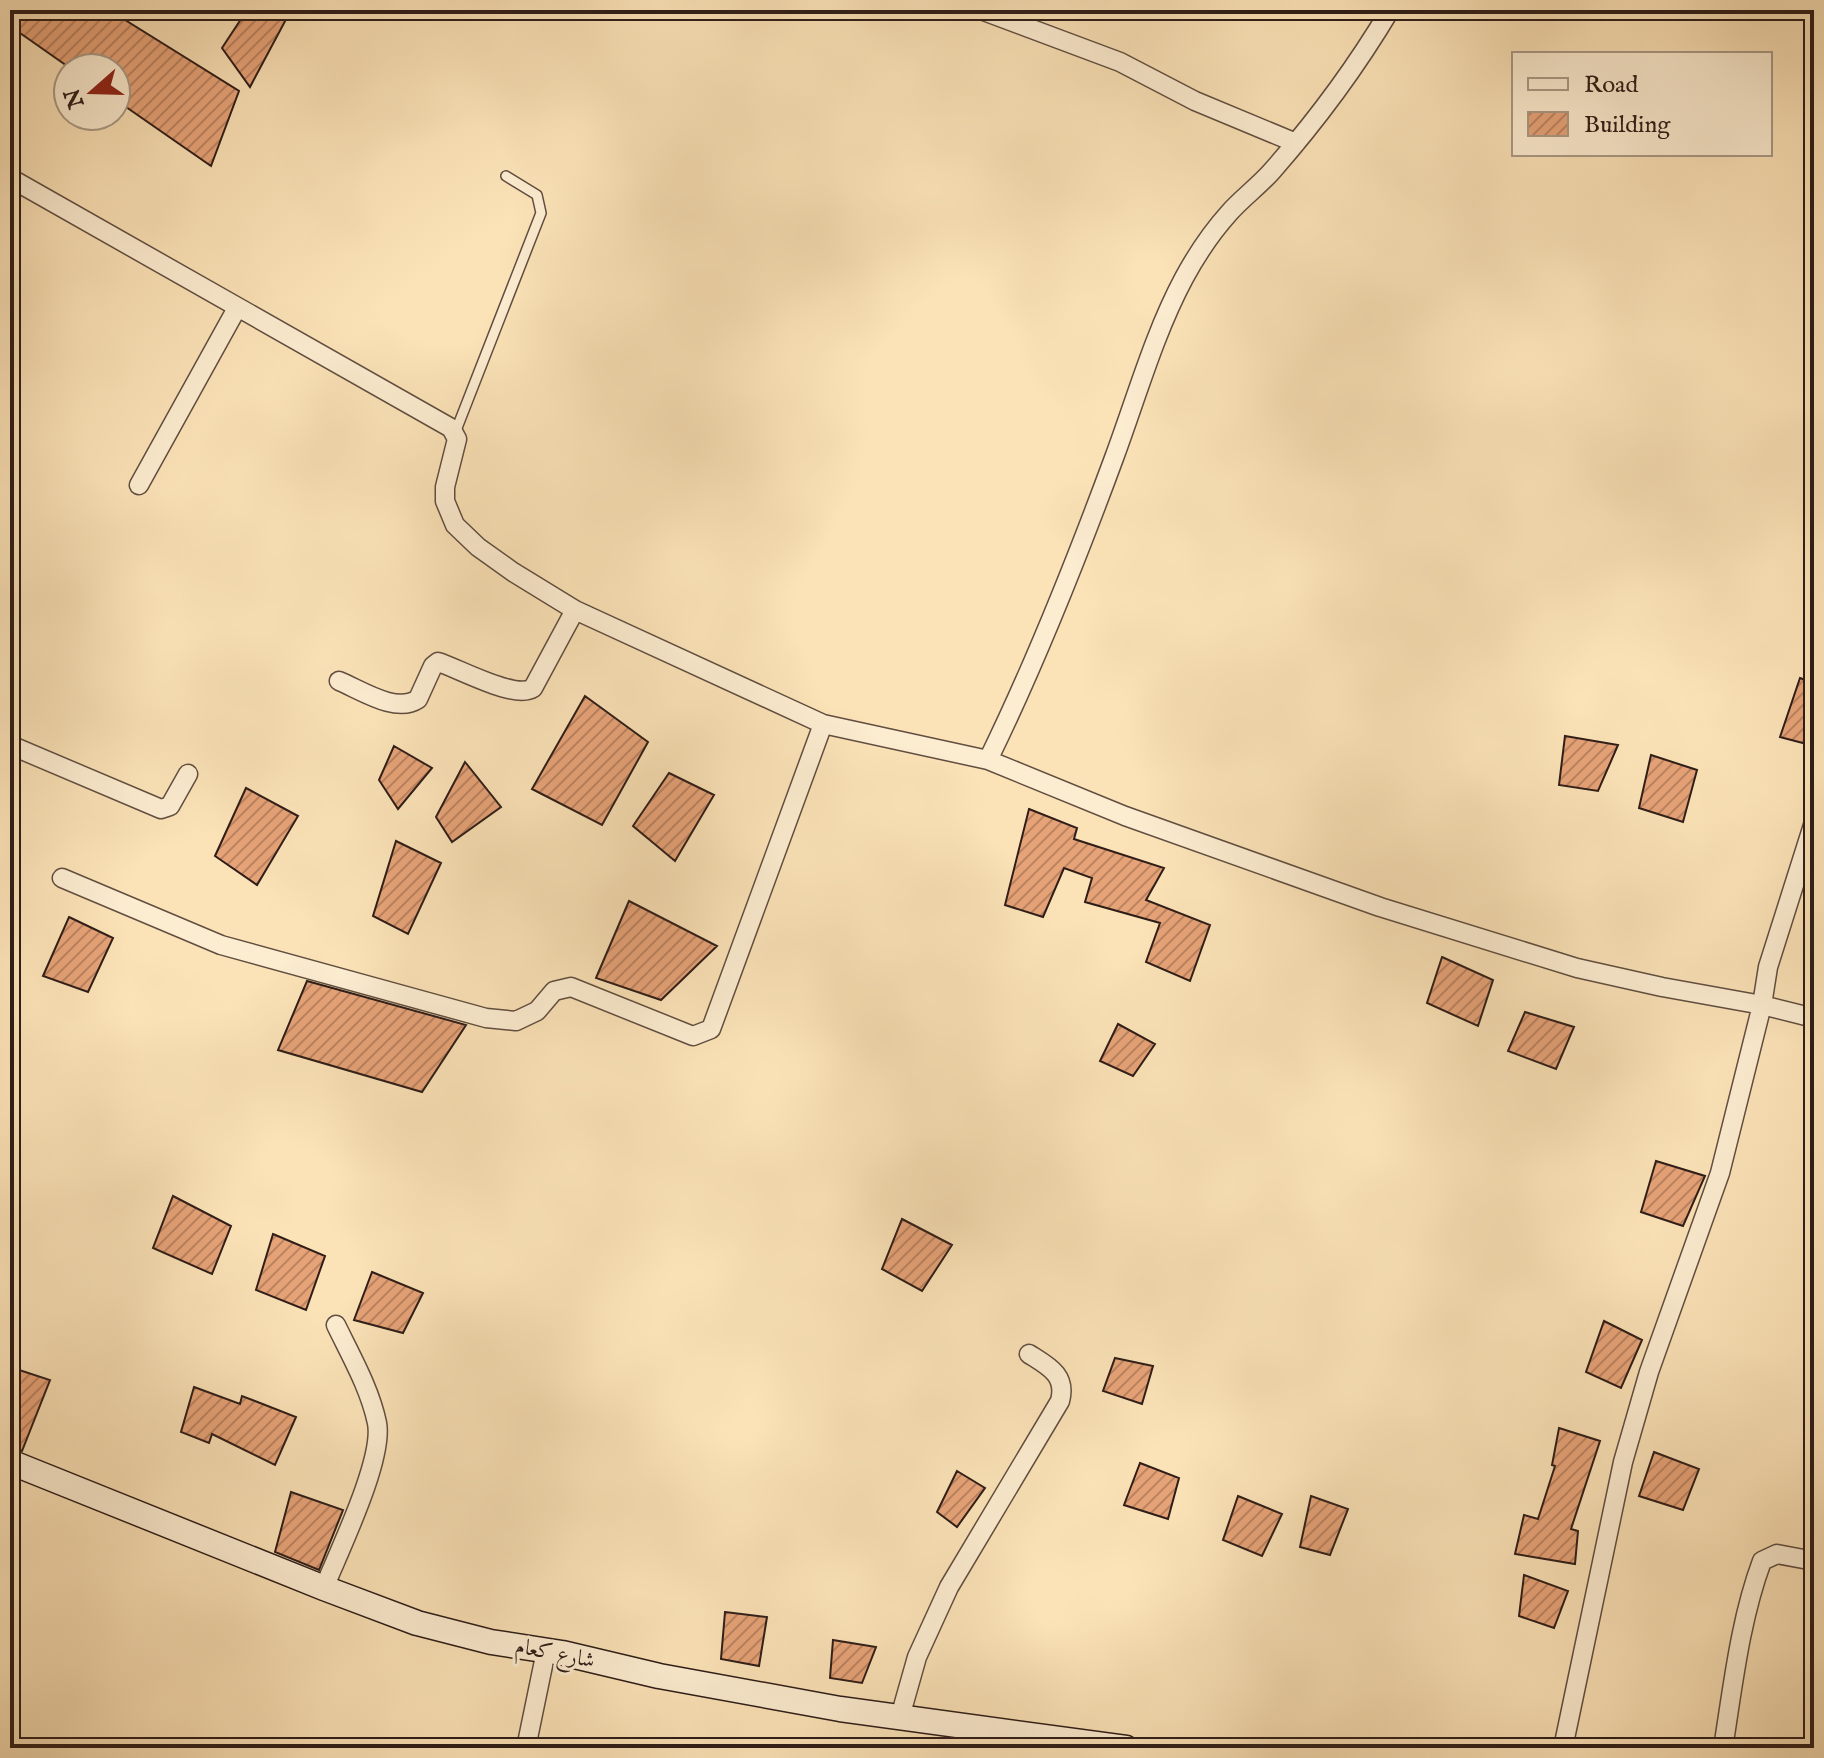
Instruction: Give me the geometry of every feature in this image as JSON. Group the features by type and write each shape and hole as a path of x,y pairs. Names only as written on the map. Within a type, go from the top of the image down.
{"street":[{"path":"981,10 1120,62 1195,101 1296,143"},
{"path":"988,760 1025,685 1183,280 1202,246 1230,212 1269,175 1365,53 1390,10"},
{"path":"10,178 445,423 455,433 454,456 445,494 455,525 478,547 513,572 575,610 823,724 988,760 1125,816 1468,935 1577,968 1814,1018"},
{"path":"139,485 237,308"},
{"path":"339,681 383,701 409,703 418,699 433,666 438,662 490,683 529,691 575,610"},
{"path":"62,878 221,945 486,1018 516,1021 537,1011 554,991 571,987 693,1036 711,1029 823,724"},
{"path":"10,745 161,809 170,806 188,774"},
{"path":"1563,1748 1623,1462 1649,1372 1720,1173 1762,1005 1768,967 1814,822"},
{"path":"324,1588 375,1459 378,1426 366,1389 336,1325"},
{"path":"900,1717 917,1657 949,1587 1060,1401 1063,1391 1056,1372 1029,1354"},
{"name":"شارع كعام","path":"10,1462 417,1623 491,1642 659,1676 900,1717 1123,1748"},
{"path":"1723,1748 1755,1578 1762,1561 1777,1554 1814,1561"},
{"path":"526,1748 546,1651"}],"lane":[{"path":"455,433 541,213 537,195 506,176"}],"building":[{"path":"10,10 109,10 239,91 211,166 132,111 132,52 52,52 52,55 10,26"},
{"path":"247,10 291,10 250,87 222,48"},
{"path":"1800,678 1814,683 1814,746 1780,737"},
{"path":"585,696 648,742 602,825 532,789"},
{"path":"1565,736 1618,745 1598,791 1559,785"},
{"path":"394,746 432,768 398,809 379,780"},
{"path":"1651,755 1697,770 1683,822 1639,808"},
{"path":"465,762 501,807 452,842 436,817"},
{"path":"669,773 714,795 675,861 633,826"},
{"path":"246,788 298,816 257,885 215,856"},
{"path":"1029,809 1077,828 1074,839 1164,868 1146,900 1210,925 1190,981 1146,962 1160,923 1085,902 1092,878 1064,868 1043,917 1005,905"},
{"path":"396,841 441,863 408,934 373,916"},
{"path":"629,901 717,946 661,1000 596,978"},
{"path":"69,917 113,938 88,992 43,976"},
{"path":"1442,957 1493,980 1478,1026 1427,1003"},
{"path":"307,981 466,1025 422,1092 278,1050"},
{"path":"1525,1012 1574,1027 1556,1069 1508,1051"},
{"path":"1118,1024 1155,1044 1133,1076 1100,1061"},
{"path":"1656,1161 1705,1176 1683,1226 1641,1212"},
{"path":"173,1196 231,1226 212,1274 153,1248"},
{"path":"902,1219 952,1245 922,1291 882,1269"},
{"path":"273,1234 325,1256 306,1310 256,1290"},
{"path":"372,1272 423,1293 403,1333 354,1320"},
{"path":"1604,1321 1642,1340 1621,1388 1586,1372"},
{"path":"1115,1358 1153,1366 1142,1404 1103,1391"},
{"path":"10,1367 50,1380 22,1451 10,1447"},
{"path":"194,1387 240,1404 242,1396 296,1417 275,1465 212,1434 209,1443 181,1432"},
{"path":"1559,1428 1600,1441 1571,1529 1578,1531 1575,1564 1515,1554 1524,1515 1538,1519 1555,1466 1552,1465"},
{"path":"1654,1452 1699,1469 1683,1510 1639,1496"},
{"path":"1140,1463 1179,1478 1168,1519 1124,1505"},
{"path":"957,1471 985,1488 957,1527 937,1512"},
{"path":"291,1492 343,1510 319,1570 275,1552"},
{"path":"1238,1496 1282,1514 1262,1556 1223,1540"},
{"path":"1311,1496 1348,1509 1330,1555 1300,1547"},
{"path":"1524,1575 1568,1591 1554,1628 1519,1616"},
{"path":"725,1612 767,1617 759,1666 721,1659"},
{"path":"833,1640 876,1647 862,1683 830,1678"}]}
